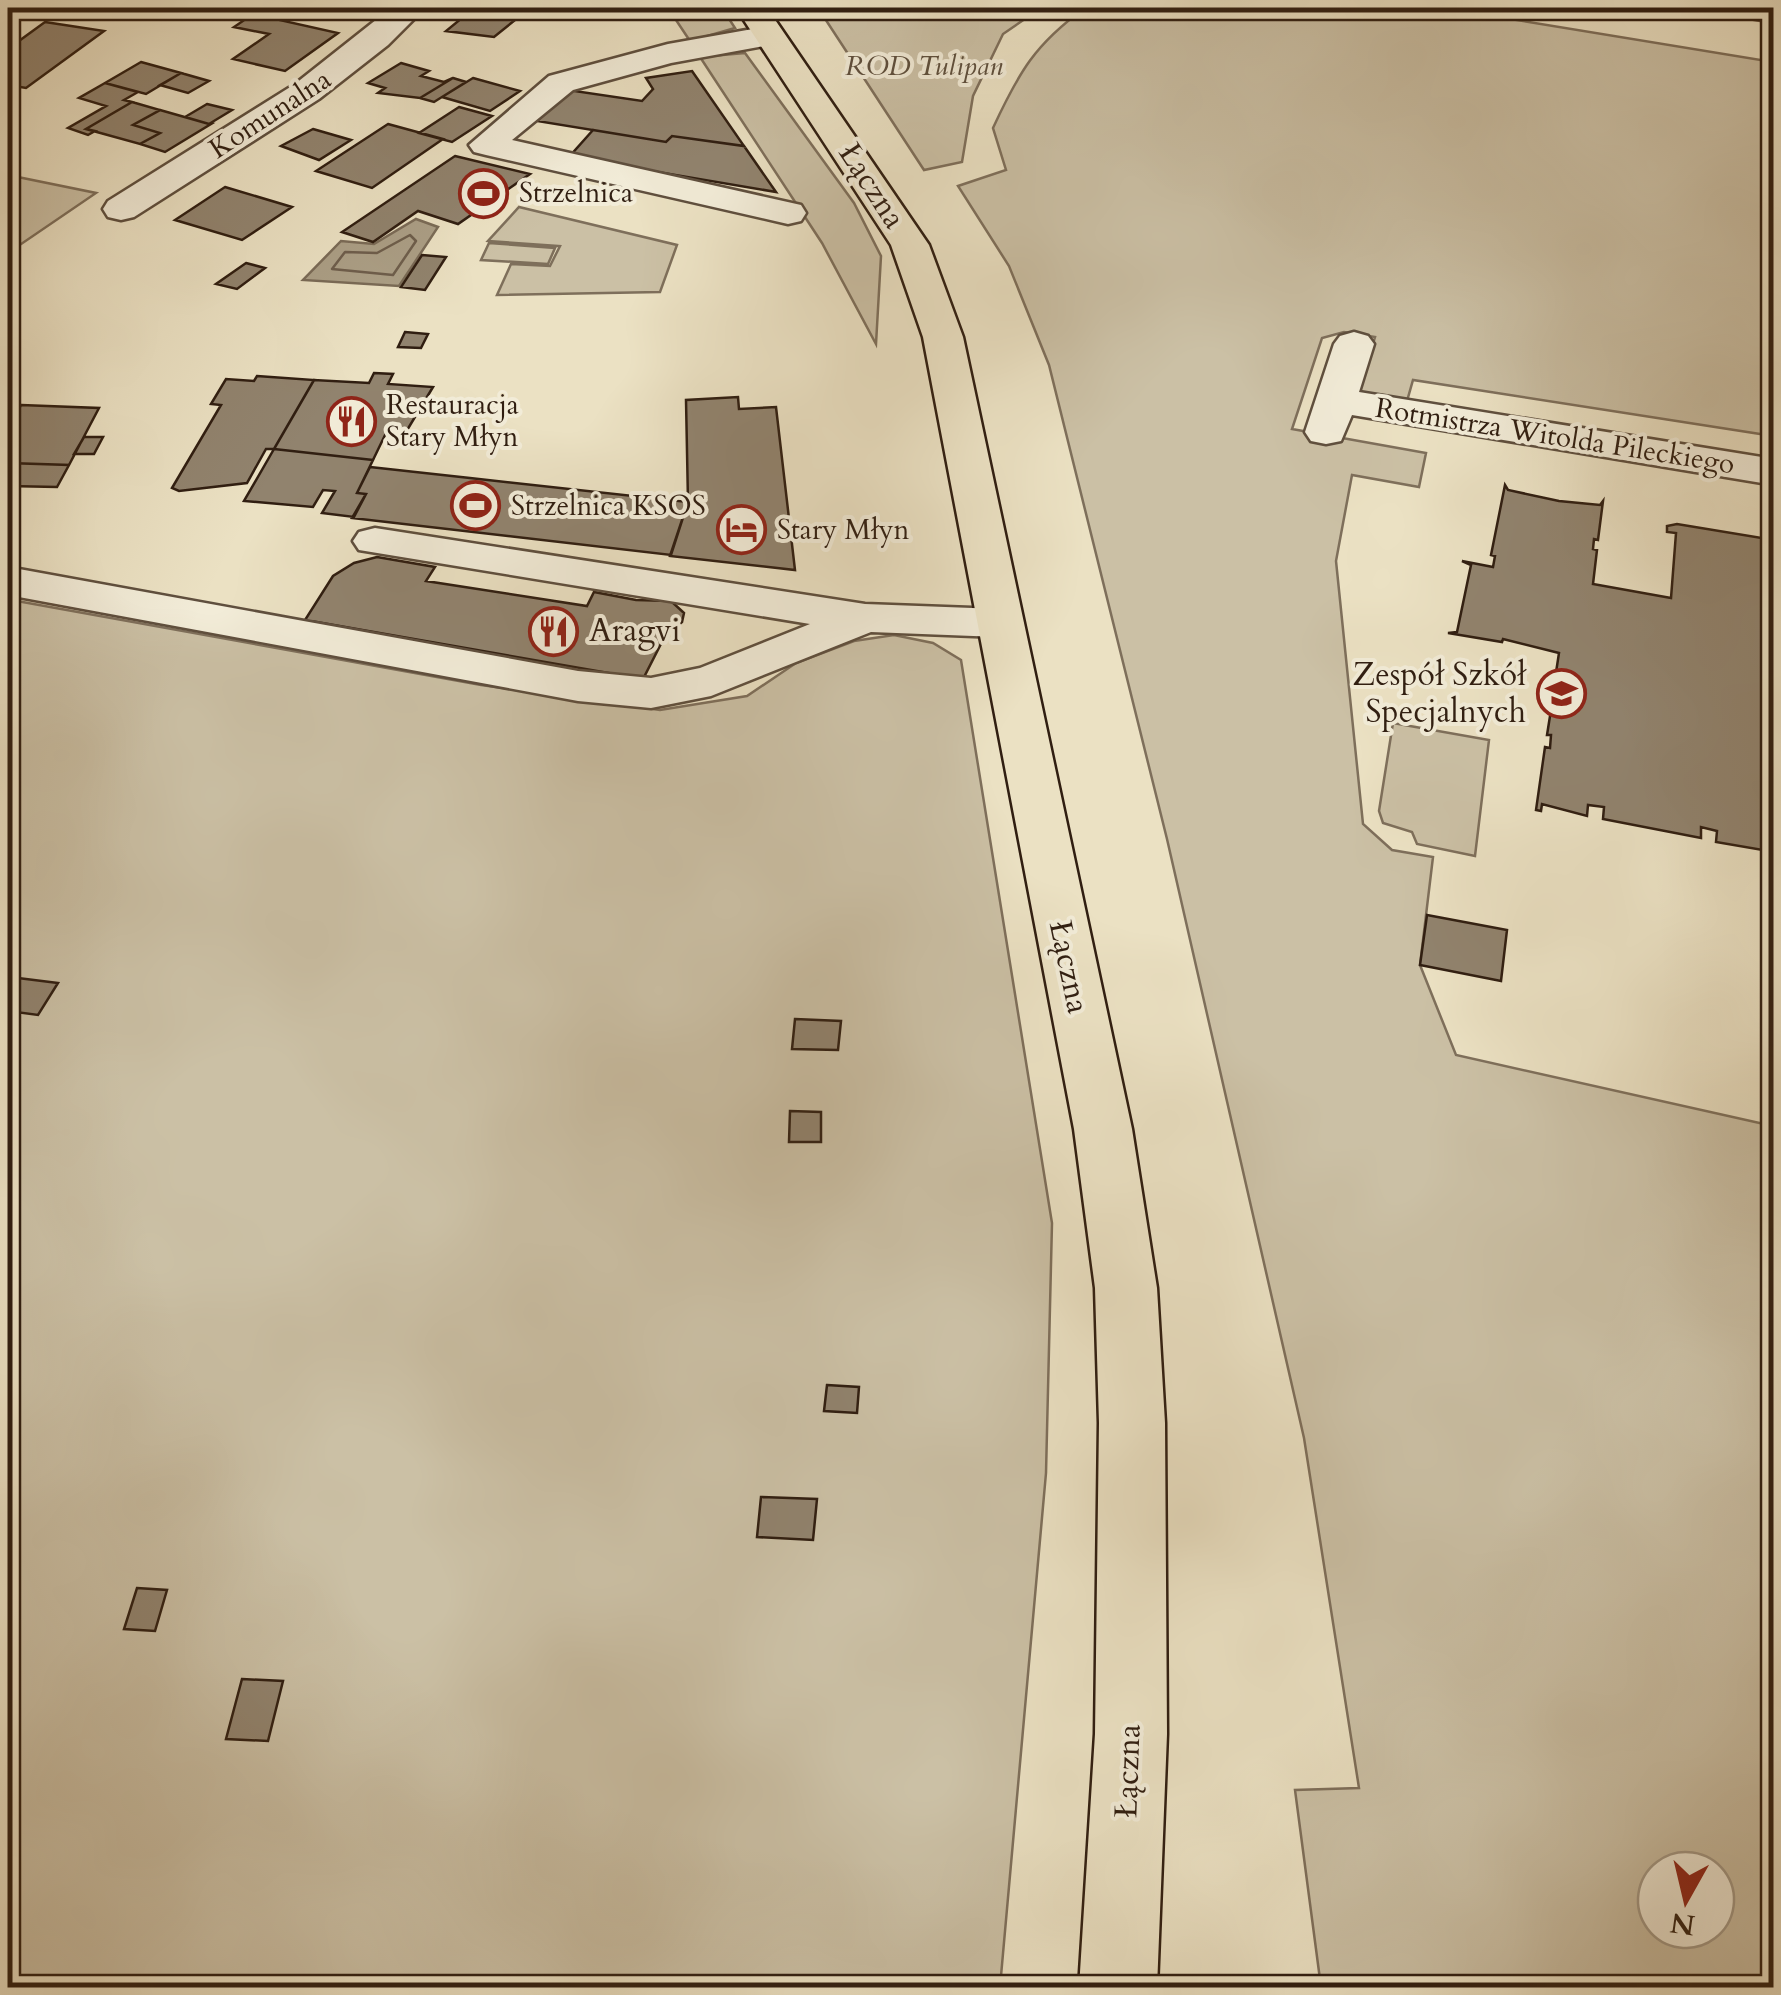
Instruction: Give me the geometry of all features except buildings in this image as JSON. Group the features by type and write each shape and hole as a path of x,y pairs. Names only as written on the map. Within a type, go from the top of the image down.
{"main road":[{"name":"Łączna","path":"760,22 910,245 929,288 943,337 1103,1130 1126,1288 1132,1424 1131,1734 1118,1988"}],"street":[{"name":"Komunalna","path":"121,209 257,126 353,59 408,8"},
{"path":"1742,8 1774,13"},
{"path":"760,22 668,54 561,83 486,145 788,213"},
{"name":"Rotmistrza Witolda Pileckiego","path":"1354,344 1330,418 1774,472"},
{"path":"375,541 865,618 999,624"},
{"path":"8,582 559,683 652,693 712,681 865,618"}],"green space":[{"path":"668,8 722,8 735,28 690,41"},
{"name":"ROD Tulipan","path":"818,8 1041,8 1003,34 973,96 962,162 924,170"},
{"path":"1085,8 1443,8 1773,62 1773,436 1413,380 1407,401 1358,393 1375,337 1344,332 1322,338 1292,429 1426,453 1419,487 1352,475 1336,561 1363,824 1392,850 1433,857 1420,965 1456,1055 1773,1126 1773,1987 1321,1987 1295,1790 1359,1788 1304,1438 1167,839 1049,365 1009,266 958,186 1006,170 993,128 1030,61 1053,34"},
{"path":"745,53 854,203 881,256 876,344 822,243 700,57"},
{"path":"8,175 96,193 8,253"},
{"path":"519,207 677,245 660,292 497,295 511,264 550,266 560,246 488,241"},
{"path":"489,243 555,248 548,264 481,260"},
{"path":"17,601 481,685 660,710 747,696 796,663 854,641 894,635 933,643 961,660 1052,1223 1046,1473 1000,1987 8,1988 8,612"},
{"path":"1393,723 1489,740 1475,856 1417,844 1412,832 1383,823 1379,811"}],"water":[{"path":"416,219 438,227 399,286 303,280 341,241 374,244"}],"place":[{"name":"Strzelnica","path":"484,193"},
{"name":"Restauracja Stary Młyn","path":"351,421"},
{"name":"Strzelnica KSOS","path":"476,506"},
{"name":"Stary Młyn","path":"742,530"},
{"name":"Aragvi","path":"554,631"},
{"name":"Zespół Szkół Specjalnych","path":"1561,693"}]}
